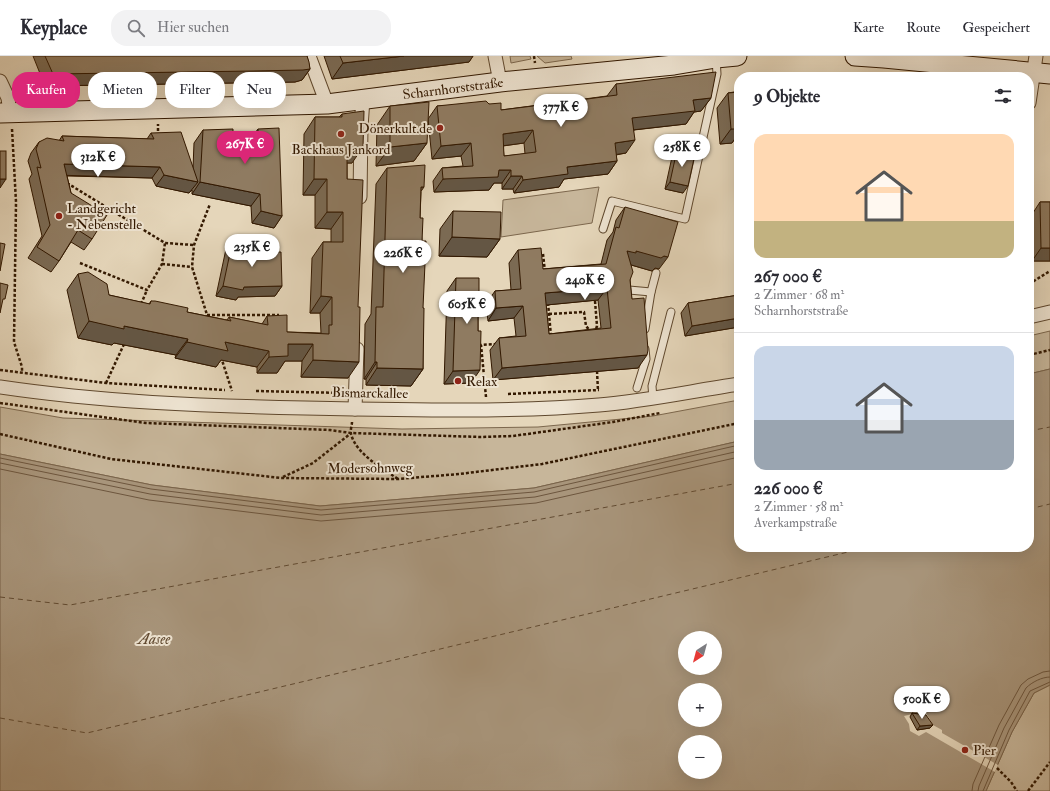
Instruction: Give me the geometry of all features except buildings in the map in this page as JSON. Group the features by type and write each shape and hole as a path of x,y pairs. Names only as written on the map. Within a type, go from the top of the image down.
{"street":[{"path":"309,56 327,104"},
{"path":"495,56 500,82"},
{"name":"Scharnhorststraße","path":"5,113 327,104 500,82 674,65 737,56"},
{"path":"854,56 1040,68 1034,87"},
{"path":"0,81 8,98 5,113"},
{"path":"359,213 363,99"},
{"path":"1034,316 1050,312"},
{"path":"355,409 357,339"},
{"name":"Bismarckallee","path":"0,387 102,398 227,406 487,410 599,405 653,399 734,385"}],"lane":[{"path":"604,229 612,201 685,219 717,74 716,58"},
{"path":"637,388 646,359 644,337 651,292 656,273"},
{"path":"629,290 651,292"},
{"path":"653,399 652,386 671,312"}],"path":[{"path":"5,113 13,138 16,202 14,342 22,367 22,372"},
{"path":"65,182 165,243 194,245"},
{"path":"209,323 192,267 194,245 210,204"},
{"path":"138,310 147,290 162,264 165,243"},
{"path":"543,254 546,276"},
{"path":"80,263 147,290"},
{"path":"162,264 192,267"},
{"path":"1034,281 1050,271"},
{"path":"548,299 552,339"},
{"path":"594,335 597,326 595,300"},
{"path":"549,314 584,312 586,326 594,335"},
{"path":"207,315 279,315"},
{"path":"587,336 594,335"},
{"path":"106,383 125,341"},
{"path":"487,410 481,345 497,344"},
{"path":"1034,354 1050,350"},
{"path":"0,370 106,383 232,391 220,353"},
{"path":"597,371 599,405"},
{"path":"501,395 606,389"},
{"path":"255,391 402,394"},
{"path":"478,395 493,395"},
{"path":"355,409 351,433 359,449 370,460 398,479"},
{"name":"Modersohnweg","path":"0,434 111,459 280,478 398,479 460,474 542,464 734,424"},
{"path":"280,478 313,463 351,433"},
{"path":"1028,791 1050,762"},
{"path":"997,768 1011,782 1017,791"}],"shaded area":[{"path":"510,56 530,56 531,59 511,63"},
{"path":"537,56 571,56 572,59 545,63"},
{"path":"599,187 592,223 501,237 503,200"},
{"path":"1050,331 1050,369 1034,373 1034,335"},
{"path":"734,401 734,442 534,488 320,506 152,485 0,454 0,407 63,418 402,429 538,427 653,416"},
{"path":"1050,685 1050,791 986,791 1012,732 1034,693"}],"water":[{"name":"Aasee","path":"1050,369 1050,685 1034,693 1012,732 986,791 0,791 0,454 152,485 320,506 534,488 734,442 734,552 1034,552 1034,373"}],"pier":[{"name":"Pier","path":"925,711 933,725 942,730 942,733 998,765 995,772 926,732 919,736 910,731 909,724 904,716 912,714 920,717 918,714"}],"ferry route":[{"path":"1034,430 1050,427"},
{"path":"0,597 70,605 734,484"},
{"path":"1034,508 1050,504"},
{"path":"0,718 87,733 848,552"}],"place":[{"name":"Dönerkult.de","path":"440,128"},
{"name":"Backhaus Jankord","path":"341,134"},
{"name":"Landgericht - Nebenstelle","path":"59,216"},
{"name":"Relax","path":"458,381"},
{"name":"Pier","path":"965,750"}]}
